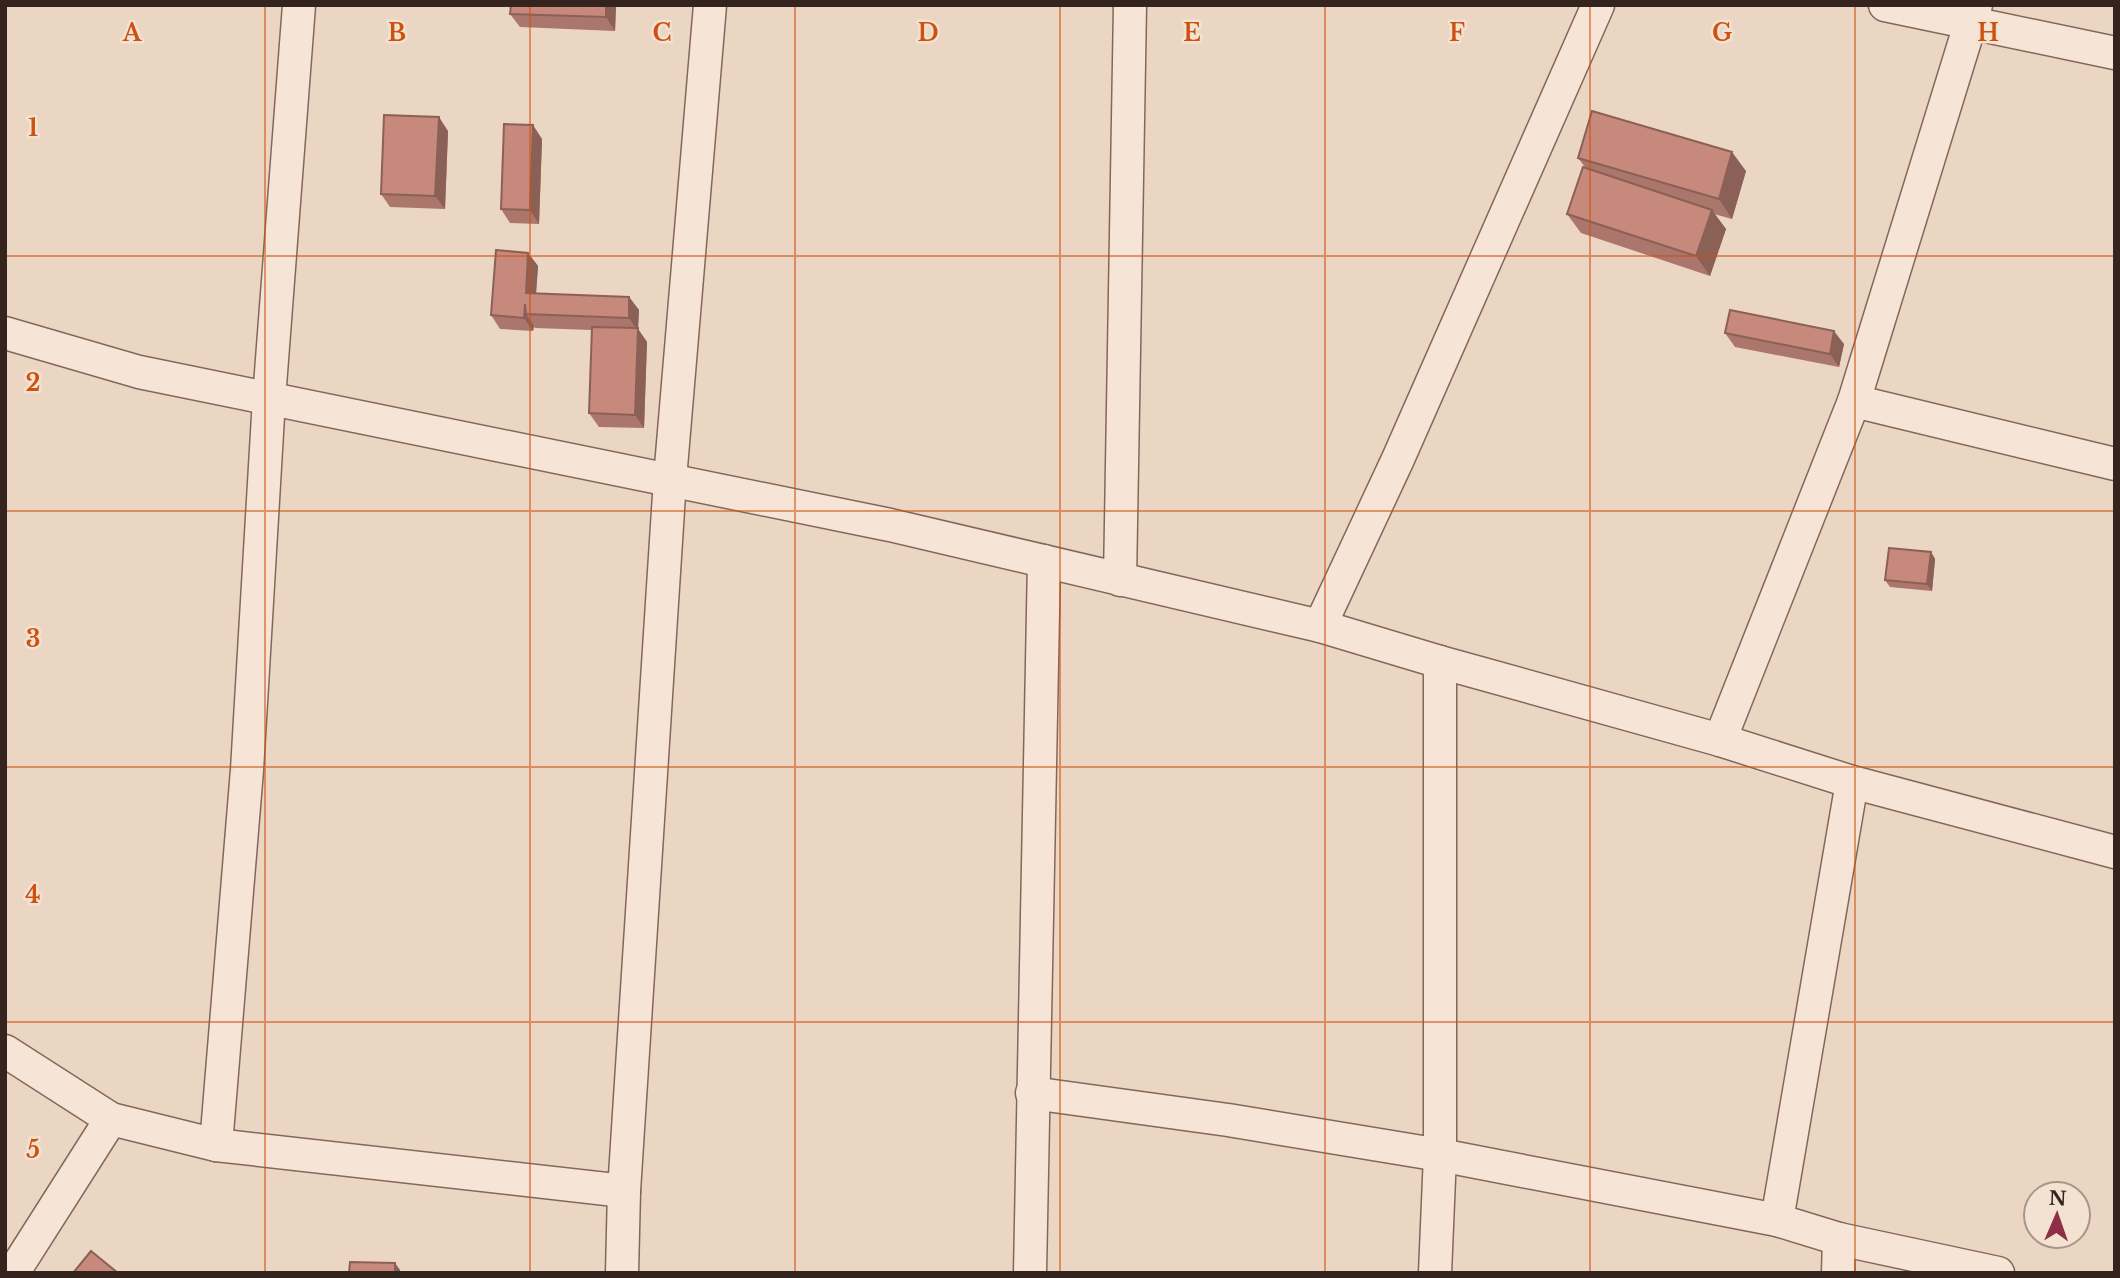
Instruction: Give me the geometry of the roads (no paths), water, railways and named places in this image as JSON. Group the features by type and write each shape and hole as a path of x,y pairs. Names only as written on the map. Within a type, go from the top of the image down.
{"street":[{"path":"216,1145 247,770 269,399 299,5"},
{"path":"622,1273 624,1191 670,480 710,5"},
{"path":"1120,580 1130,5"},
{"path":"1320,626 1398,459 1598,5"},
{"path":"1885,5 1972,14 2115,53"},
{"path":"1720,740 1854,401 1972,14"},
{"path":"5,333 139,372 890,525 1320,626 1440,663 1720,740 1852,782 2115,852"},
{"path":"1854,401 2115,464"},
{"path":"1030,1273 1044,561"},
{"path":"1435,1273 1440,1155 1440,663"},
{"path":"1777,1220 1852,782"},
{"path":"5,1051 111,1119 216,1145 624,1191"},
{"path":"1032,1093 1228,1120 1440,1155 1777,1220 1839,1239 1998,1273"},
{"path":"13,1273 111,1119"},
{"path":"1838,1273 1839,1239"}]}
